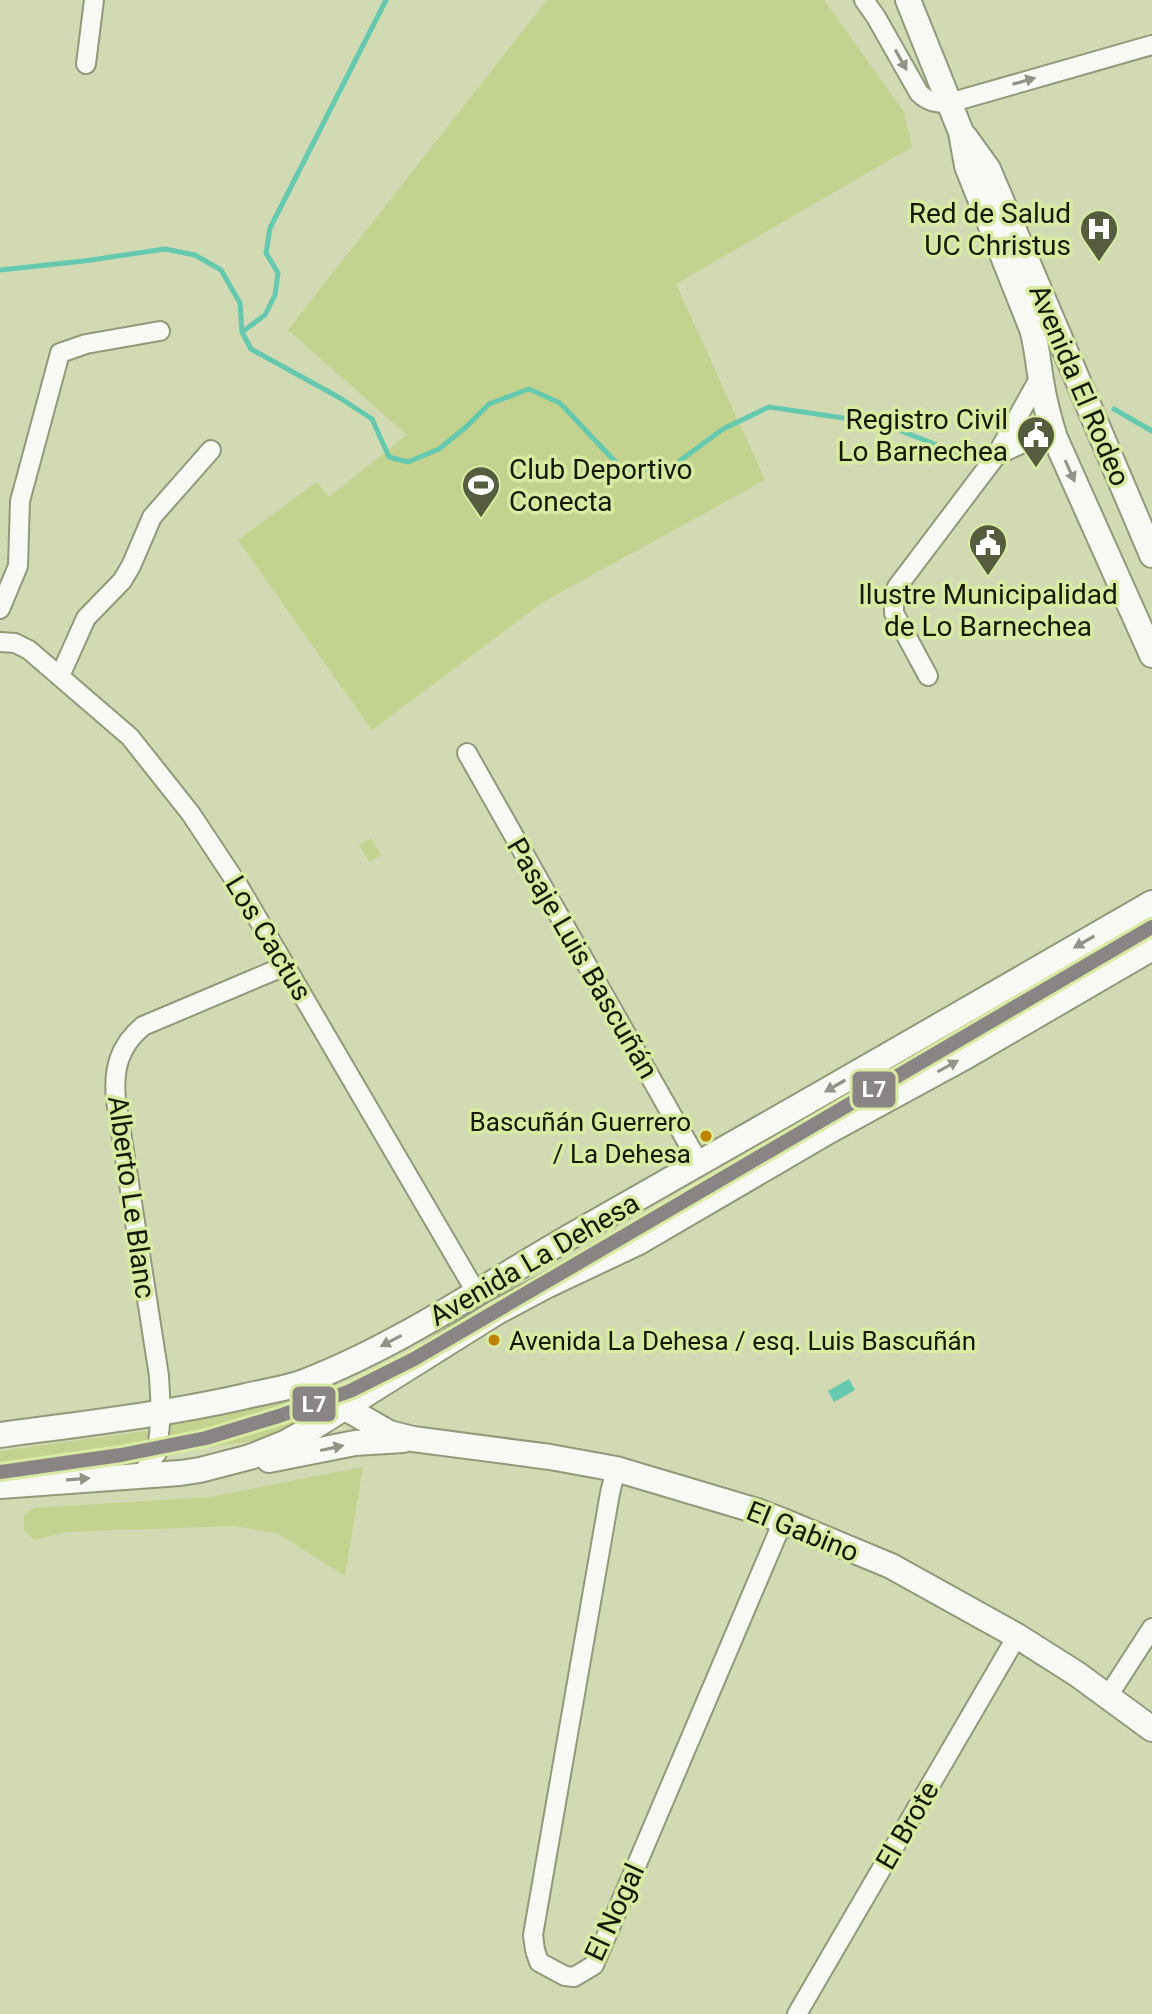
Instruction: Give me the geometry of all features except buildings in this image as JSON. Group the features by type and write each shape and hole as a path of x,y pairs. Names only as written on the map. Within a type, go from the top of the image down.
{"main road":[{"name":"Avenida El Rodeo","path":"908,0 961,132 967,166 1032,329 1038,349 1046,412 1055,438 1152,655"},
{"name":"Avenida El Rodeo","path":"961,132 988,169 1152,555"},
{"name":"Avenida La Dehesa","path":"0,1435 204,1406 302,1383 365,1355 433,1319 522,1263 1152,903"},
{"name":"Avenida La Dehesa","path":"0,1486 200,1470 250,1457 285,1443 497,1312 639,1242 1152,948"},
{"name":"El Gabino","path":"302,1383 389,1433 616,1469 783,1521 891,1566 1017,1636 1152,1729"},
{"name":"El Gabino","path":"200,1470 355,1443 413,1439"}],"street":[{"path":"86,64 94,0"},
{"path":"864,0 919,93 930,102 949,103 1152,45"},
{"path":"0,609 18,566 20,501 60,353 86,344 160,331"},
{"path":"928,676 894,613 894,596 902,580 996,456 1040,377"},
{"path":"996,456 1033,439 1055,438"},
{"path":"60,676 86,618 122,581 152,517 211,450"},
{"name":"Los Cactus","path":"0,642 23,646 60,676 130,737 161,775 218,854 476,1292"},
{"name":"Pasaje Luis Bascuñán","path":"467,753 699,1163"},
{"name":"Alberto Le Blanc","path":"140,1476 157,1453 161,1414 159,1376 116,1100 119,1061 129,1037 143,1026 285,966"},
{"name":"El Nogal","path":"616,1469 533,1935 539,1962 565,1976 580,1975 594,1965 783,1521"},
{"path":"1108,1696 1152,1628"},
{"name":"El Brote","path":"797,2014 1017,1636"}],"green space":[{"path":"547,0 824,0 904,112 912,147 676,284 765,480 543,602 372,730 238,540 317,482 329,497 407,435 288,330"},
{"path":"371,838 381,855 370,862 359,845"},
{"path":"300,1390 331,1403 274,1438 0,1466 0,1451 153,1430"},
{"path":"363,1467 345,1576 277,1533 234,1526 65,1532 35,1540 24,1530 24,1516 34,1508 210,1497"}],"water":[{"path":"849,1379 855,1390 834,1402 828,1391"}],"waterway":[{"path":"242,332 265,315 275,295 278,273 266,253 270,228 386,0"},
{"path":"0,270 165,249 195,255 221,270 240,303 242,332 251,349 372,419 389,457 408,462 439,449 489,404 529,389 560,403 623,470 670,468 723,429 769,407 884,424 964,456 978,455"},
{"path":"1114,409 1152,431"}],"transit line":[{"name":"L7","path":"0,1472 121,1455 206,1438 350,1391 414,1359 1152,927"}],"place":[{"name":"Red de Salud UC Christus","path":"1099,263"},
{"name":"Registro Civil Lo Barnechea","path":"1036,469"},
{"name":"Club Deportivo Conecta","path":"481,519"},
{"name":"Ilustre Municipalidad de Lo Barnechea","path":"988,577"},
{"name":"Bascuñán Guerrero / La Dehesa","path":"706,1136"},
{"name":"Avenida La Dehesa / esq. Luis Bascuñán","path":"494,1340"}]}
